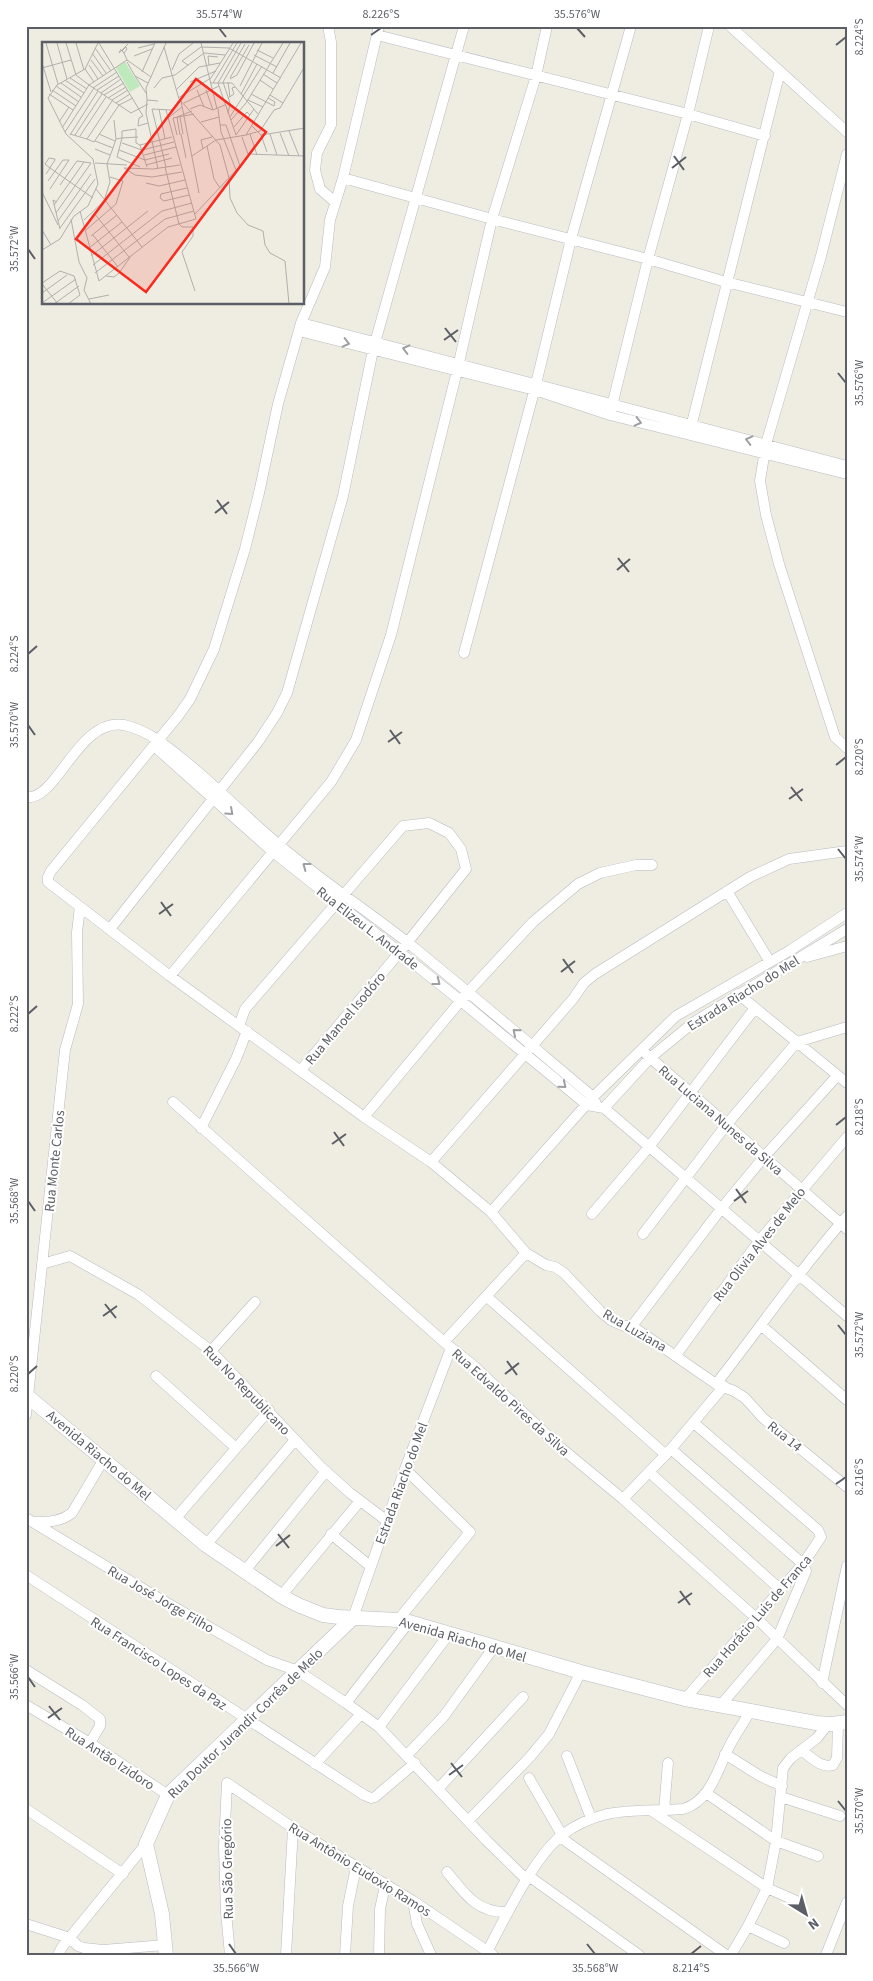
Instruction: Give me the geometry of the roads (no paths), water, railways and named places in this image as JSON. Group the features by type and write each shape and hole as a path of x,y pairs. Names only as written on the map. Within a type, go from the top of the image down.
{"street":[{"path":"328,26 331,42 331,125 317,153 315,170 320,188 335,202"},
{"path":"110,929 258,742 280,708 287,692 343,496 375,346 464,26"},
{"path":"170,976 331,782 356,740 391,635 458,367 492,219 536,76 547,26"},
{"path":"464,653 535,387 571,239 631,26"},
{"path":"611,410 709,26"},
{"path":"730,26 847,132"},
{"path":"156,743 190,699 214,649 245,548 278,404 300,327 325,268 330,220 343,178 378,31 456,56 688,114 765,136"},
{"path":"690,430 780,71"},
{"path":"847,154 821,256 806,301 765,449 760,481 773,543 835,737 847,748"},
{"path":"343,178 648,259 726,282 847,312"},
{"path":"300,327 535,387 611,410 765,449 847,466"},
{"path":"765,449 847,474"},
{"name":"Rua Elizeu L. Andrade","path":"26,797 32,798 41,793 72,755 106,726 124,725 149,734 156,743 216,793 338,904 461,1001 524,1054 595,1104"},
{"name":"Rua Luziana","path":"156,743 48,877 48,882 170,976 364,1117 431,1162 491,1212 526,1253 564,1273 612,1321 624,1326 632,1326 720,1385"},
{"name":"Rua Manoel Isodóro","path":"301,1070 399,953 466,869 461,849 449,833 429,823 403,826 345,895"},
{"name":"Rua Elizeu L. Andrade","path":"276,848 345,895 407,942 532,1046 595,1104"},
{"path":"431,1162 573,999 584,983 595,974 750,877 790,859 847,850"},
{"path":"364,1117 468,992 533,922 578,884 600,873 636,865 652,865"},
{"path":"727,891 770,962"},
{"path":"201,1128 236,1059 245,1009 345,895"},
{"name":"Rua Monte Carlos","path":"26,1415 65,1050 78,1004 77,932 80,907"},
{"name":"Estrada Riacho do Mel","path":"491,1212 595,1104 641,1050 676,1016 770,962 847,913"},
{"name":"Estrada Riacho do Mel","path":"595,1104 694,1022 847,929"},
{"path":"794,961 847,946"},
{"path":"738,994 847,1083"},
{"path":"592,1214 649,1147 689,1092 755,1008"},
{"path":"643,1234 727,1124 797,1042 847,1027"},
{"name":"Rua Luciana Nunes da Silva","path":"641,1050 801,1190 845,1223"},
{"path":"632,1326 721,1209 764,1157 837,1076"},
{"name":"Rua Edvaldo Pires da Silva","path":"173,1102 447,1345 500,1389 560,1447 623,1499 756,1618 822,1683 847,1704"},
{"path":"595,1104 686,1177 847,1316"},
{"name":"Rua Olivia Alves de Melo","path":"676,1355 759,1241 847,1136"},
{"path":"623,1499 669,1452 694,1423 799,1274 845,1223"},
{"name":"Estrada Riacho do Mel","path":"353,1618 447,1345 486,1296 526,1253"},
{"name":"Rua No Republicano","path":"42,1264 70,1256 139,1295 211,1351 326,1471 360,1501 387,1521"},
{"path":"486,1296 803,1564 806,1573 776,1639 720,1706"},
{"path":"211,1351 255,1302"},
{"path":"762,1326 847,1400"},
{"path":"156,1376 236,1448"},
{"name":"Rua 14","path":"720,1385 745,1398 763,1418 847,1487"},
{"name":"Avenida Riacho do Mel","path":"27,1396 206,1545 244,1572 298,1605 323,1615 403,1621 581,1672 685,1699 800,1721 838,1723"},
{"path":"175,1519 269,1410"},
{"name":"Rua Horácio Luis de Franca","path":"685,1699 803,1564 820,1540 818,1530 694,1423"},
{"path":"206,1545 295,1440"},
{"path":"28,1520 56,1521 72,1513 104,1459"},
{"path":"346,1702 403,1621 470,1532 405,1469"},
{"path":"244,1572 326,1471"},
{"path":"649,1472 780,1589"},
{"path":"281,1596 360,1501"},
{"name":"Rua José Jorge Filho","path":"28,1520 267,1660 298,1671 346,1702 379,1727 468,1821 528,1878 639,1955"},
{"path":"332,1534 370,1566"},
{"path":"822,1683 847,1566"},
{"name":"Rua Francisco Lopes da Paz","path":"26,1575 364,1795 373,1798 415,1763"},
{"name":"Rua Doutor Jurandir Corrêa de Melo","path":"146,1844 168,1795 353,1618"},
{"path":"379,1727 449,1634"},
{"path":"407,1755 444,1716 494,1647"},
{"path":"26,1670 82,1705 100,1719 100,1726 90,1743"},
{"path":"468,1821 530,1757 548,1734 581,1672"},
{"path":"438,1789 523,1697"},
{"name":"Rua Antão Izidoro","path":"26,1705 90,1743 168,1795"},
{"path":"490,1952 507,1912 541,1859 561,1836 591,1818 611,1813 689,1808 706,1794 725,1754 750,1711"},
{"path":"315,1764 361,1714"},
{"path":"731,1955 767,1888 776,1841 782,1774 786,1763 838,1723"},
{"path":"801,1750 822,1765 831,1766 836,1762 838,1723"},
{"path":"725,1754 760,1776 782,1786"},
{"path":"567,1756 591,1818"},
{"path":"664,1811 668,1763"},
{"path":"528,1778 561,1836 726,1955"},
{"name":"Rua Antônio Eudoxio Ramos","path":"227,1783 293,1828 385,1886 413,1901 490,1952"},
{"name":"Rua São Gregório","path":"227,1783 224,1846 226,1912 230,1955"},
{"path":"706,1794 776,1841 818,1856"},
{"path":"781,1797 840,1816"},
{"path":"26,1809 123,1874"},
{"path":"652,1811 767,1888 801,1903"},
{"path":"286,1955 293,1828"},
{"path":"58,1955 146,1844"},
{"path":"27,1926 70,1938 78,1946 84,1948 103,1950 165,1950 162,1914 146,1844"},
{"path":"345,1955 348,1906 356,1867"},
{"path":"448,1872 477,1904 489,1911 507,1912"},
{"path":"379,1955 380,1909 385,1886"},
{"path":"413,1901 417,1924 431,1955"},
{"path":"826,1955 846,1906"},
{"path":"748,1926 784,1944"}]}
